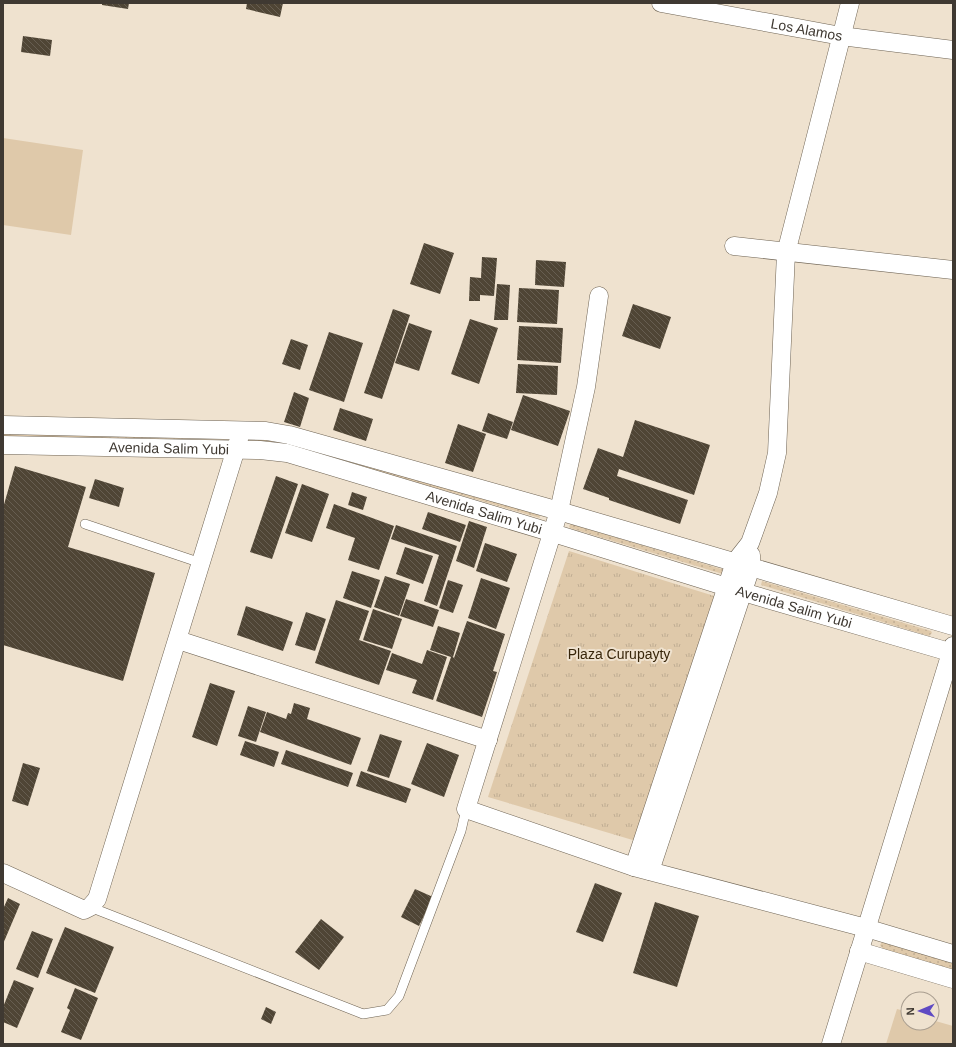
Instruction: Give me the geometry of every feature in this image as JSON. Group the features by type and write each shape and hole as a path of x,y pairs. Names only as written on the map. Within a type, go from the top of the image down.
{"street":[{"name":"Los Alamos","path":"661,3 841,36 953,50"},
{"path":"642,869 768,492 777,453 786,253 850,3"},
{"path":"734,246 786,253 953,270"},
{"path":"599,296 586,388 559,511 466,809 642,869 866,928 953,954"},
{"name":"Avenida Salim Yubi","path":"3,425 241,430 266,431 289,435 559,511 953,626"},
{"path":"3,873 84,910 90,907 97,899 178,640 241,430"},
{"name":"Avenida Salim Yubi","path":"3,445 236,450 287,453 553,533 735,590 952,651"},
{"path":"178,640 488,740"},
{"path":"831,1044 952,651"},
{"path":"859,951 953,979"}],"lane":[{"path":"85,524 201,563"},
{"path":"90,907 363,1014 387,1010 399,996 461,831 466,809"}],"green space":[{"path":"3,138 83,150 71,235 3,225"},
{"path":"3,432 207,439 3,436"},
{"path":"258,440 279,440 539,514 540,518 295,447 258,442"},
{"path":"571,524 728,571 726,575 570,528 569,526"},
{"name":"Plaza Curupayty","path":"569,551 724,599 636,841 488,797"},
{"path":"762,581 931,631 932,633 929,636 761,585"},
{"path":"883,941 953,962 953,970 883,949 880,945"},
{"path":"897,1009 900,1010 900,1031 940,1031 940,1022 953,1026 953,1044 886,1044"}],"building":[{"path":"102,3 129,3 128,9 102,5"},
{"path":"247,3 283,3 280,17 246,9"},
{"path":"23,36 52,40 50,56 21,52"},
{"path":"424,243 454,253 440,294 410,284"},
{"path":"482,257 497,258 494,296 480,295 480,301 469,301 470,277 481,278"},
{"path":"536,260 566,262 564,287 535,285"},
{"path":"497,284 510,285 508,320 494,320"},
{"path":"519,288 559,290 557,324 517,322"},
{"path":"633,304 671,317 660,349 622,336"},
{"path":"393,309 410,315 382,399 364,393"},
{"path":"470,319 498,328 479,384 451,374"},
{"path":"409,323 432,331 419,371 395,363"},
{"path":"519,326 563,328 561,363 517,360"},
{"path":"329,332 363,343 344,402 309,390"},
{"path":"291,339 308,345 300,370 282,364"},
{"path":"518,364 558,366 557,395 516,393"},
{"path":"294,392 309,398 300,427 284,422"},
{"path":"523,395 570,411 558,446 511,430"},
{"path":"340,408 373,419 366,441 333,430"},
{"path":"488,413 513,422 507,439 482,431"},
{"path":"635,420 710,445 694,495 619,469 617,476 688,500 680,524 609,500 609,498 583,489 598,448 623,457"},
{"path":"458,424 486,434 473,472 445,463"},
{"path":"15,466 86,487 68,547 155,573 123,681 3,645 3,508"},
{"path":"276,476 298,484 272,559 250,552"},
{"path":"95,479 124,488 119,507 89,498"},
{"path":"302,484 329,494 312,542 285,533"},
{"path":"352,492 367,497 363,510 348,505"},
{"path":"334,504 394,526 379,570 348,560 355,538 326,528"},
{"path":"428,512 466,525 460,542 422,529"},
{"path":"469,521 487,527 474,568 456,561"},
{"path":"396,525 457,546 437,606 424,601 439,555 391,539"},
{"path":"485,543 517,554 507,582 476,571"},
{"path":"405,547 433,556 423,584 396,574"},
{"path":"352,571 380,580 371,608 343,598"},
{"path":"385,576 410,584 399,616 374,607"},
{"path":"481,578 510,588 496,629 468,618"},
{"path":"448,580 463,585 453,613 439,608"},
{"path":"406,599 439,610 433,627 400,616"},
{"path":"336,600 369,611 359,640 391,651 379,685 315,663"},
{"path":"246,606 293,622 283,651 237,635"},
{"path":"373,609 402,619 392,649 363,640"},
{"path":"306,612 326,619 315,651 295,645"},
{"path":"467,621 505,634 493,671 497,672 482,717 436,701 451,657 430,650 438,626 460,633 453,657 454,658"},
{"path":"427,650 447,657 433,700 412,693 417,680 386,670 392,653 422,664"},
{"path":"210,683 235,691 217,746 192,737"},
{"path":"294,703 310,708 307,719 361,738 351,765 260,732 267,712 286,719 288,713 291,714"},
{"path":"248,706 266,712 256,742 238,736"},
{"path":"380,734 402,741 389,778 367,771"},
{"path":"245,741 279,752 274,767 240,755"},
{"path":"427,743 459,755 444,797 411,784"},
{"path":"286,750 353,773 348,787 281,764"},
{"path":"23,763 40,768 28,806 12,801"},
{"path":"361,771 411,789 406,803 356,786"},
{"path":"595,883 622,893 603,942 576,932"},
{"path":"415,889 433,897 419,926 401,917"},
{"path":"8,898 20,904 3,944 3,909"},
{"path":"655,902 699,916 677,987 633,973"},
{"path":"321,919 344,937 319,970 295,952"},
{"path":"65,927 114,947 95,993 46,973"},
{"path":"32,931 53,939 38,978 16,969"},
{"path":"14,980 34,988 17,1028 3,1022 3,1007"},
{"path":"75,988 98,998 81,1040 61,1032 70,1010 67,1008"},
{"path":"266,1007 276,1012 271,1024 261,1019"}]}
